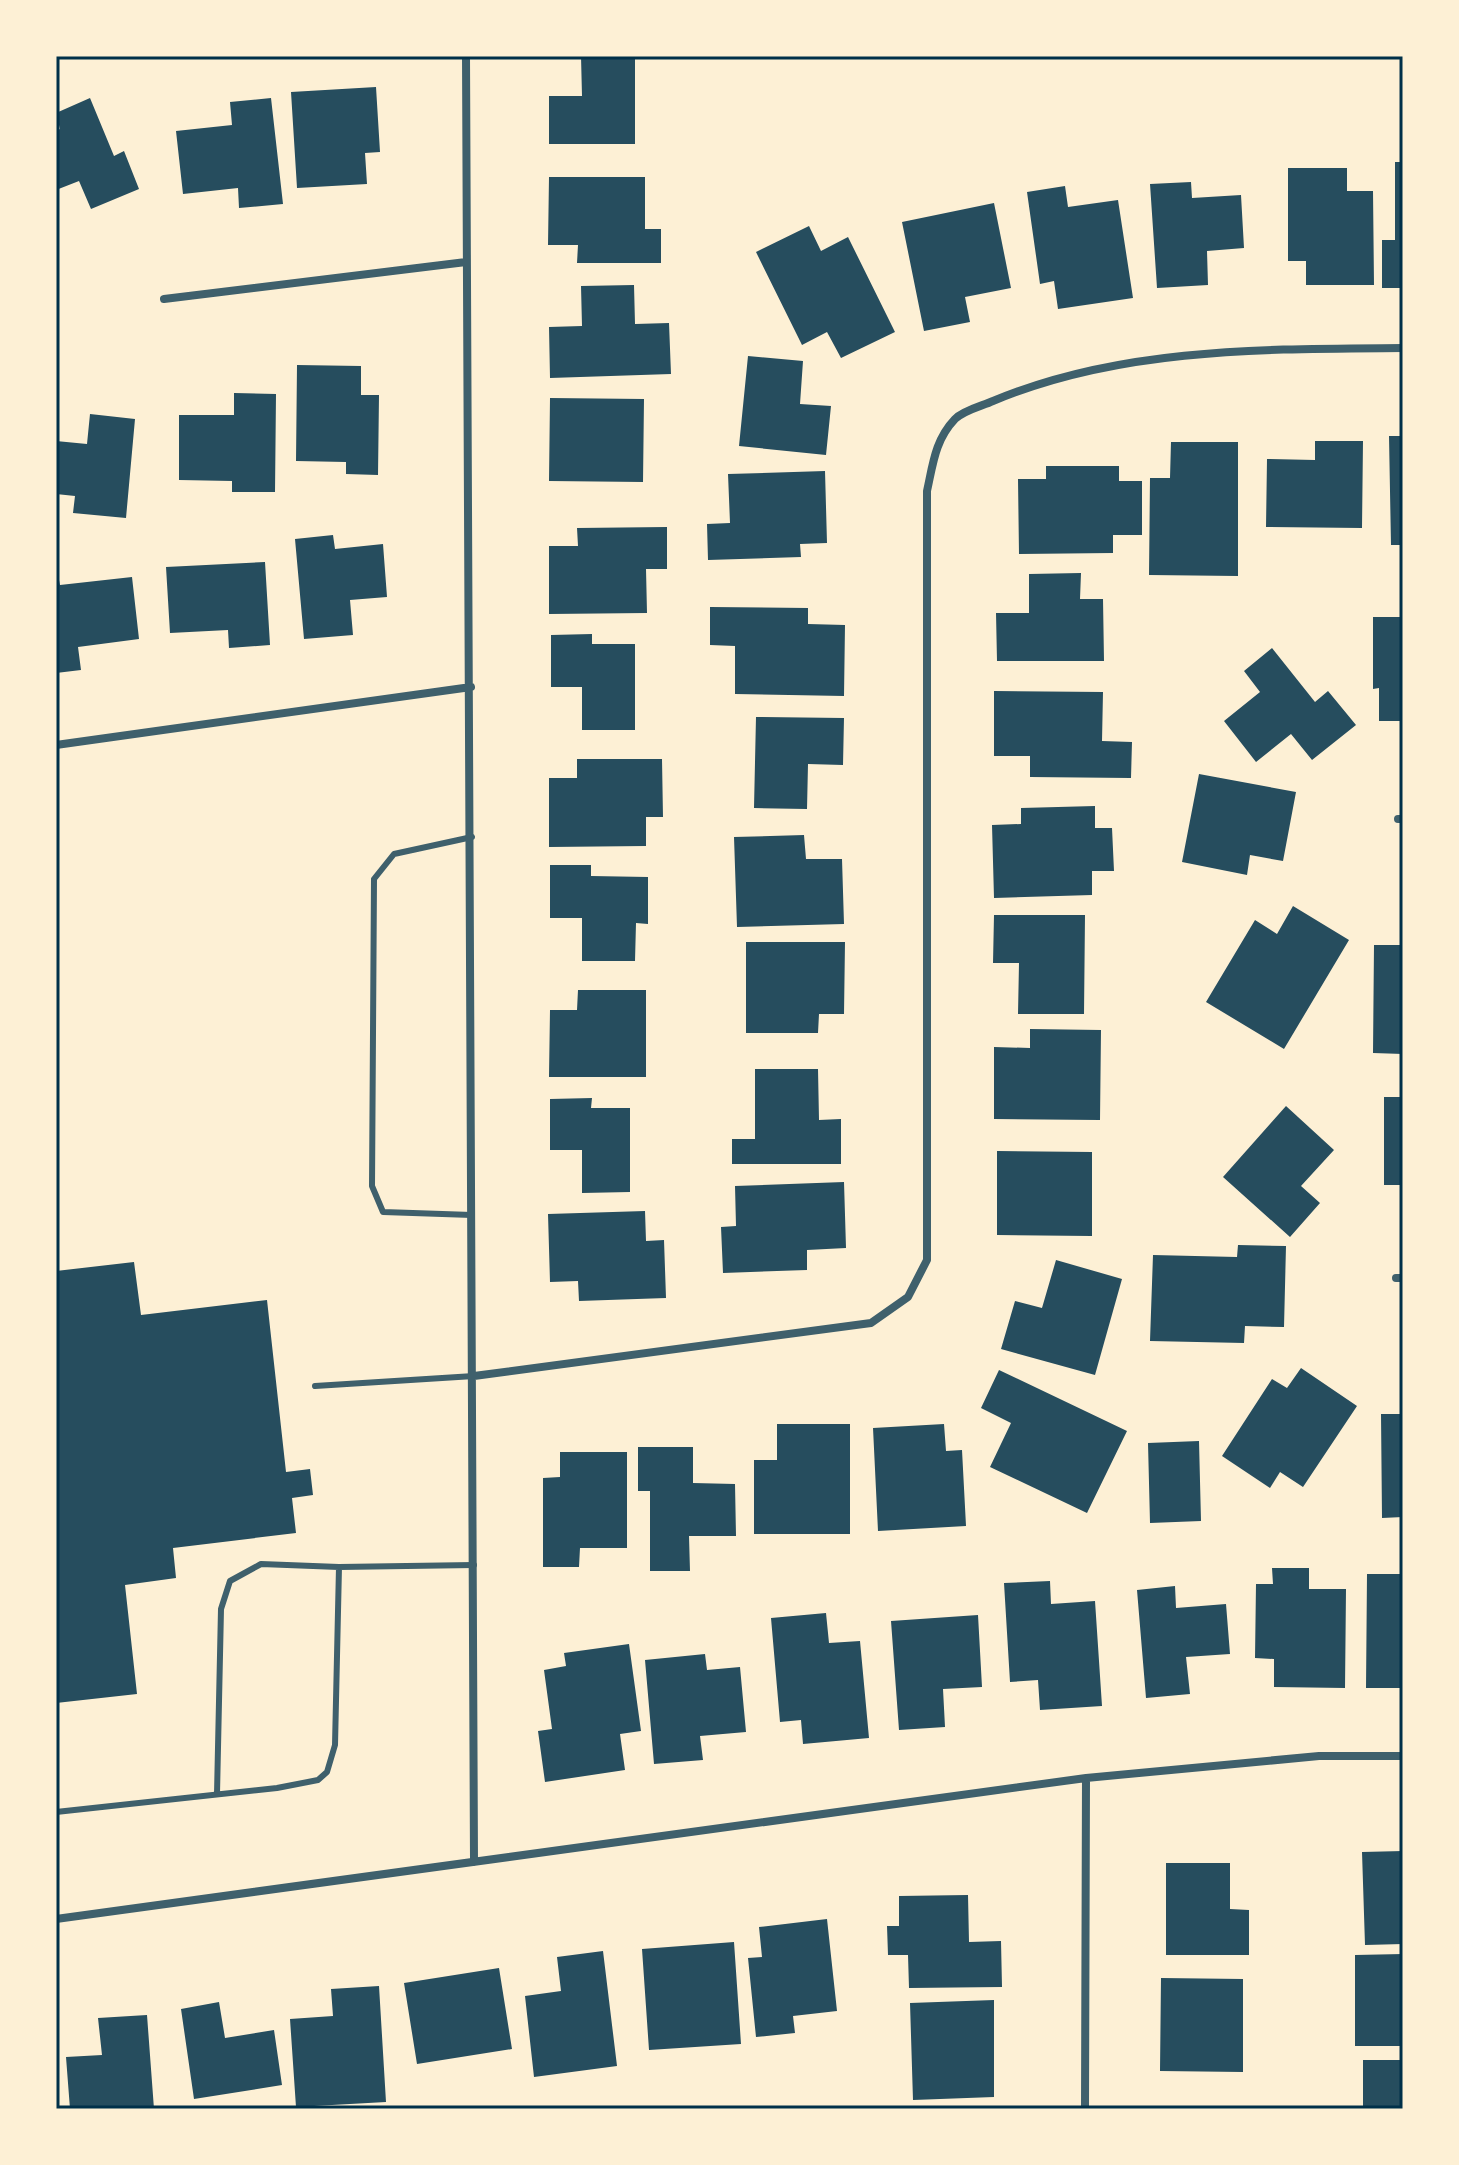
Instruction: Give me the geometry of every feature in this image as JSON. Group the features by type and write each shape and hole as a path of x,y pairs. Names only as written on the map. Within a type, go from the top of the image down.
{"street":[{"path":"466,56 472,837 474,1862"},
{"path":"164,299 466,262"},
{"path":"474,1376 871,1323 908,1297 927,1260 927,491 938,442 957,416 1029,386 1154,359 1261,350 1403,348"},
{"path":"56,745 471,687"},
{"path":"56,1919 1086,1778 1319,1756 1403,1756"},
{"path":"1085,2109 1086,1778"}],"lane":[{"path":"472,837 394,854 374,879 372,1186 383,1212 473,1216"},
{"path":"315,1386 474,1376"},
{"path":"217,1794 221,1609 230,1581 261,1564 339,1567 474,1565"},
{"path":"56,1812 277,1788 318,1780 327,1772 335,1745 339,1567"}],"building":[{"path":"581,56 635,56 635,144 549,144 549,96 582,96"},
{"path":"376,87 380,152 365,153 367,184 297,188 291,92"},
{"path":"90,98 114,156 124,151 139,189 91,209 79,181 56,190 56,131 60,129 56,113"},
{"path":"271,98 283,204 239,208 238,188 183,194 176,131 232,125 230,102"},
{"path":"1395,162 1403,162 1403,288 1382,288 1382,240 1395,240"},
{"path":"1288,168 1347,168 1347,191 1373,191 1374,285 1306,285 1306,261 1288,261"},
{"path":"549,177 645,177 645,229 661,229 661,263 577,263 578,245 548,245"},
{"path":"1191,182 1192,198 1241,195 1244,248 1207,251 1208,285 1157,288 1150,184"},
{"path":"1065,186 1068,207 1118,200 1133,298 1058,309 1054,281 1040,284 1027,192"},
{"path":"994,203 1011,288 965,297 970,322 924,331 902,222"},
{"path":"809,226 821,251 848,237 895,332 841,358 827,332 802,345 756,252"},
{"path":"634,285 635,324 669,323 671,374 550,378 549,327 582,326 581,286"},
{"path":"748,356 803,361 800,404 831,406 826,455 739,446"},
{"path":"297,365 361,366 361,395 379,395 378,475 346,474 346,462 296,461"},
{"path":"234,393 276,394 275,492 232,492 232,481 179,480 179,415 234,415"},
{"path":"550,398 644,399 643,482 549,481"},
{"path":"90,414 135,419 126,518 73,513 75,496 56,494 56,441 87,444"},
{"path":"1389,436 1403,436 1403,545 1391,545"},
{"path":"1315,441 1363,441 1362,528 1266,527 1267,459 1315,460"},
{"path":"1171,442 1238,442 1238,576 1149,575 1150,478 1170,478"},
{"path":"1046,466 1119,466 1119,481 1142,481 1142,535 1113,535 1113,553 1019,554 1018,479 1046,479"},
{"path":"825,471 827,543 800,544 801,557 708,560 707,524 730,523 728,474"},
{"path":"667,527 667,569 646,569 647,613 549,614 549,546 578,546 577,528"},
{"path":"333,535 335,549 383,544 387,597 350,600 353,635 304,639 295,539"},
{"path":"265,562 270,645 229,648 228,630 170,633 166,567"},
{"path":"56,565 60,585 132,577 139,639 78,647 81,670 56,673"},
{"path":"1081,573 1080,599 1103,599 1104,661 997,661 996,613 1029,613 1029,574"},
{"path":"710,607 808,608 808,624 845,625 844,696 735,694 735,646 710,645"},
{"path":"1373,617 1403,617 1403,721 1379,721 1379,688 1373,689"},
{"path":"592,634 592,644 635,644 635,730 582,730 582,687 551,687 551,635"},
{"path":"1272,648 1315,702 1328,691 1356,725 1312,760 1291,734 1256,762 1224,721 1260,692 1244,671"},
{"path":"994,691 1103,692 1102,741 1132,742 1131,778 1030,777 1030,756 994,756"},
{"path":"756,717 844,718 843,765 808,764 807,809 754,808"},
{"path":"577,759 662,759 663,817 646,817 646,846 549,847 549,778 577,778"},
{"path":"1199,774 1296,792 1283,861 1250,855 1247,875 1182,862"},
{"path":"1095,806 1095,828 1112,828 1114,871 1092,871 1092,895 994,898 992,825 1021,824 1021,808"},
{"path":"804,835 806,859 842,859 844,924 737,927 734,837"},
{"path":"550,865 591,865 591,876 648,877 648,924 636,923 635,961 582,961 582,918 550,918"},
{"path":"1293,906 1349,940 1284,1049 1206,1002 1255,920 1277,934"},
{"path":"994,915 1085,915 1084,1014 1018,1014 1019,963 993,963"},
{"path":"746,942 845,942 844,1014 819,1014 818,1033 746,1033"},
{"path":"1374,945 1403,945 1403,1054 1373,1053"},
{"path":"578,990 646,990 646,1077 549,1077 550,1010 577,1010"},
{"path":"1030,1029 1101,1030 1100,1120 994,1119 994,1047 1030,1048"},
{"path":"755,1069 818,1069 819,1120 841,1119 841,1164 732,1164 732,1139 755,1139"},
{"path":"1384,1097 1403,1097 1403,1185 1384,1185"},
{"path":"592,1098 591,1108 630,1108 630,1192 582,1193 582,1150 550,1150 550,1099"},
{"path":"1286,1106 1334,1150 1301,1186 1320,1203 1290,1237 1223,1177"},
{"path":"997,1151 1092,1152 1092,1236 997,1235"},
{"path":"844,1182 846,1248 807,1250 807,1270 723,1273 721,1227 736,1226 735,1186"},
{"path":"645,1211 646,1241 664,1240 666,1298 579,1301 578,1281 550,1282 548,1214"},
{"path":"1238,1245 1286,1246 1284,1327 1245,1326 1244,1343 1150,1341 1153,1255 1237,1257"},
{"path":"1056,1260 1122,1279 1095,1375 1001,1349 1015,1301 1042,1308"},
{"path":"134,1262 141,1315 267,1300 286,1472 310,1469 313,1495 292,1498 296,1533 173,1548 176,1578 125,1585 137,1694 56,1703 56,1271"},
{"path":"1301,1368 1357,1406 1303,1487 1280,1472 1270,1488 1222,1456 1272,1379 1287,1388"},
{"path":"999,1370 1127,1431 1087,1513 990,1467 1011,1423 981,1408"},
{"path":"1381,1414 1403,1414 1403,1517 1382,1518"},
{"path":"777,1424 850,1424 850,1534 754,1534 754,1460 777,1460"},
{"path":"944,1424 946,1451 962,1450 966,1526 878,1531 873,1428"},
{"path":"1199,1441 1201,1521 1150,1523 1148,1443"},
{"path":"638,1447 693,1447 693,1483 735,1484 736,1536 689,1536 690,1571 650,1571 650,1491 638,1491"},
{"path":"560,1452 627,1452 627,1548 580,1548 579,1567 543,1567 543,1478 560,1477"},
{"path":"1272,1568 1309,1568 1309,1589 1346,1589 1345,1688 1274,1687 1274,1659 1255,1658 1256,1584 1273,1584"},
{"path":"1367,1574 1403,1574 1403,1688 1366,1688"},
{"path":"1050,1581 1051,1604 1095,1601 1102,1706 1040,1710 1038,1680 1010,1682 1004,1583"},
{"path":"1175,1586 1176,1608 1226,1604 1230,1654 1186,1657 1190,1694 1146,1698 1137,1590"},
{"path":"826,1613 829,1643 860,1641 869,1738 803,1744 801,1720 780,1722 771,1618"},
{"path":"978,1615 982,1687 943,1689 945,1727 899,1730 891,1621"},
{"path":"629,1644 641,1731 620,1734 625,1770 545,1782 538,1731 552,1729 544,1670 566,1666 564,1653"},
{"path":"705,1654 707,1670 740,1667 746,1732 700,1736 703,1760 654,1764 645,1660"},
{"path":"1403,1851 1403,1944 1365,1945 1362,1852"},
{"path":"1166,1863 1230,1863 1230,1909 1249,1910 1249,1955 1166,1955"},
{"path":"968,1895 969,1942 1001,1941 1002,1987 909,1988 908,1955 888,1955 887,1926 899,1926 899,1896"},
{"path":"827,1919 837,2011 793,2016 795,2033 756,2037 748,1958 762,1957 759,1927"},
{"path":"734,1942 741,2044 649,2050 642,1949"},
{"path":"603,1951 617,2066 534,2077 525,1996 561,1991 557,1957"},
{"path":"1403,1954 1403,2046 1355,2046 1355,1955"},
{"path":"499,1968 512,2049 417,2064 404,1983"},
{"path":"1161,1978 1243,1979 1243,2072 1160,2071"},
{"path":"379,1986 386,2102 296,2107 290,2019 333,2016 331,1989"},
{"path":"994,2000 994,2097 913,2100 910,2003"},
{"path":"219,2002 225,2038 274,2030 282,2085 194,2099 181,2009"},
{"path":"147,2015 154,2109 70,2109 66,2057 102,2055 98,2018"},
{"path":"1363,2060 1403,2060 1403,2109 1363,2109"}]}
